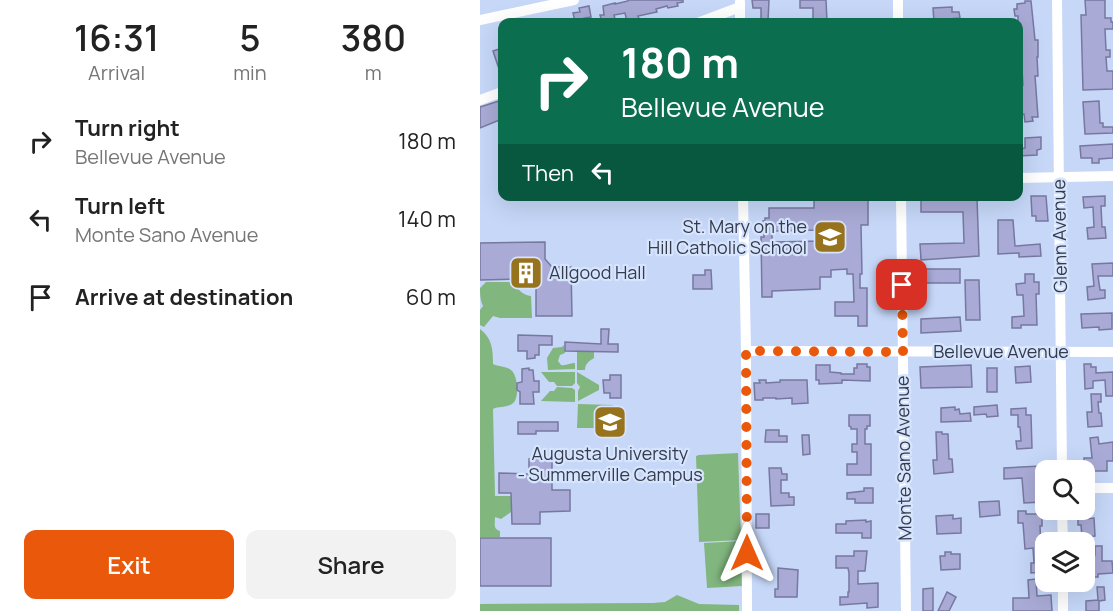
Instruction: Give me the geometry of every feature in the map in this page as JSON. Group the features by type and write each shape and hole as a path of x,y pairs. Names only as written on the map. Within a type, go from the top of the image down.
{"street":[{"path":"480,20 574,0"},
{"path":"898,0 898,18"},
{"name":"Glenn Avenue","path":"1057,0 1062,460"},
{"path":"709,18 740,4"},
{"path":"480,100 498,93"},
{"path":"1023,178 1113,176"},
{"path":"742,201 746,351 747,611"},
{"name":"Monte Sano Avenue","path":"901,201 906,611"},
{"name":"Bellevue Avenue","path":"746,351 1113,352"},
{"path":"1095,488 1113,488"},
{"path":"1063,592 1064,611"}],"green space":[{"path":"486,282 516,282 521,292 531,296 532,318 493,316 484,327 480,325 480,310 483,306 480,288"},
{"path":"480,329 491,344 493,364 511,370 517,387 515,401 512,404 493,409 495,496 511,496 511,512 501,519 495,517 495,526 500,531 500,537 480,537"},
{"path":"564,345 565,353 560,355 558,361 561,365 575,363 575,369 548,370 547,358 553,348"},
{"path":"577,352 594,352 594,358 585,370 577,370"},
{"path":"541,372 575,372 575,383 572,386 557,386 554,382 549,382"},
{"path":"577,372 599,385 599,390 578,401 580,387 577,383"},
{"path":"557,387 575,390 575,402 541,401"},
{"path":"578,404 613,405 606,428 577,428"},
{"path":"738,453 741,540 699,542 696,456"},
{"path":"741,541 742,586 707,588 704,543"},
{"path":"677,595 699,604 739,605 739,611 480,611 480,604 653,603 665,602"}],"building":[{"path":"683,0 683,2 677,3 678,6 656,9 657,12 638,16 639,18 626,18 625,13 614,15 615,18 601,18 600,15 604,15 603,6 628,1"},
{"path":"752,0 769,0 768,18 761,18 761,8 753,8"},
{"path":"800,0 826,0 827,18 813,18 813,8 800,8"},
{"path":"1085,0 1105,0 1105,18 1111,18 1113,22 1113,29 1105,29 1106,50 1110,50 1110,57 1106,57 1107,71 1113,71 1113,89 1083,90 1081,15 1086,15"},
{"path":"1025,1 1031,1 1035,40 1038,40 1038,76 1035,76 1038,117 1032,117 1033,121 1025,122 1023,114 1023,18 1015,16 1014,9 1017,9 1017,4 1025,3"},
{"path":"589,6 591,17 574,18 573,13 580,12 579,8"},
{"path":"952,7 952,12 959,12 960,18 934,18 933,8"},
{"path":"498,49 498,66 493,51"},
{"path":"498,101 498,121 480,128 480,107"},
{"path":"1099,101 1100,123 1103,123 1103,127 1113,127 1113,133 1085,134 1083,102"},
{"path":"1041,137 1041,149 1037,150 1037,155 1023,156 1025,138"},
{"path":"1113,144 1113,158 1099,159 1099,163 1092,163 1092,158 1081,158 1080,146"},
{"path":"1031,196 1046,196 1048,221 1036,221 1036,216 1032,216"},
{"path":"1105,196 1105,206 1101,206 1102,227 1105,227 1106,238 1088,239 1087,228 1094,227 1093,207 1084,208 1083,197"},
{"path":"814,201 868,201 868,225 861,225 862,274 860,274 860,288 867,288 867,326 858,326 858,316 835,316 835,302 854,302 853,274 847,274 847,269 831,270 831,277 820,277 820,289 772,291 772,297 762,297 761,237 764,237 763,221 769,218 769,208 814,208","holes":["836,229 836,244 822,245 822,241 772,242 772,231"]},
{"path":"921,201 977,201 979,256 921,260 920,244 964,243 963,212 921,212"},
{"path":"998,220 1013,220 1015,246 1040,244 1041,256 1019,257 1019,253 998,254"},
{"name":"Allgood Hall","path":"545,242 545,259 552,267 571,267 572,316 536,316 536,288 531,288 524,279 480,280 480,243"},
{"path":"1113,263 1113,276 1098,276 1100,290 1105,290 1105,298 1088,300 1087,287 1094,286 1092,264"},
{"path":"920,269 960,269 960,283 920,283"},
{"path":"705,270 711,270 712,289 693,289 693,275 705,275"},
{"path":"1025,274 1034,274 1034,282 1039,282 1039,294 1036,294 1037,325 1021,325 1021,328 1012,328 1012,317 1024,316 1023,295 1017,295 1016,284 1025,283"},
{"path":"965,280 979,280 980,320 966,320"},
{"path":"1112,313 1112,329 1082,328 1081,314"},
{"path":"960,317 961,331 921,333 921,319"},
{"path":"601,329 609,329 608,344 618,344 618,352 565,351 565,342 601,344"},
{"path":"518,335 552,336 552,345 539,345 539,355 527,359 527,351 518,351"},
{"path":"857,364 867,364 867,367 870,367 870,381 842,380 842,383 819,384 819,380 816,380 816,365 830,365 830,372 854,374"},
{"path":"1084,364 1096,367 1096,373 1113,372 1113,396 1106,396 1105,380 1093,381 1093,388 1085,389"},
{"path":"971,365 972,387 921,388 920,367"},
{"path":"1030,366 1031,382 1016,383 1015,367"},
{"path":"987,368 997,368 997,392 987,392"},
{"path":"522,369 533,370 534,381 539,381 539,392 533,392 534,404 520,404 517,383 522,382"},
{"path":"610,375 621,375 621,398 610,398 610,393 604,393 603,380 610,380"},
{"path":"759,380 766,380 766,383 780,382 780,380 807,380 808,403 792,404 792,398 755,400 754,383 760,383"},
{"path":"1091,394 1101,394 1101,402 1098,402 1102,426 1088,427 1087,412 1092,412"},
{"path":"997,405 998,416 974,415 974,407"},
{"path":"955,407 955,410 959,409 960,414 970,413 971,421 941,422 941,408"},
{"path":"1026,408 1026,415 1031,415 1032,448 1017,449 1016,441 1021,441 1020,427 1018,427 1018,415 1011,415 1011,409"},
{"path":"849,415 870,415 870,426 865,429 865,444 871,444 871,475 847,475 847,464 857,464 857,452 852,452 852,444 857,444 857,429 851,429 849,426"},
{"path":"518,422 558,422 558,431 518,434"},
{"path":"766,430 779,430 779,436 787,436 787,442 765,442"},
{"path":"936,432 948,434 949,459 952,459 953,472 934,474 933,460 937,460"},
{"path":"802,435 809,435 810,454 803,455"},
{"path":"1098,437 1099,444 1113,442 1113,461 1107,461 1107,471 1095,471 1095,460 1084,460 1084,458 1092,458 1090,438"},
{"path":"529,459 552,459 552,490 570,490 570,511 540,512 540,524 512,524 511,493 499,493 499,473 529,474"},
{"path":"1035,466 1035,502 1024,503 1022,478 1004,479 1004,468"},
{"path":"769,468 781,468 782,474 787,474 787,480 781,480 781,493 789,493 789,497 794,497 794,505 771,506"},
{"path":"864,488 873,488 873,503 855,503 855,499 847,499 847,493 864,491"},
{"path":"999,501 1000,515 980,517 979,502"},
{"path":"1018,511 1035,514 1035,520 1042,520 1040,532 1035,532 1035,573 1031,573 1031,563 1034,563 1033,548 1025,549 1023,523 1018,523"},
{"path":"756,514 769,514 769,528 756,528"},
{"path":"953,515 953,519 961,518 961,533 937,534 936,516"},
{"path":"866,520 866,522 871,521 871,538 862,538 862,533 836,533 836,524"},
{"path":"1078,520 1094,520 1095,532 1082,532 1081,525 1078,525"},
{"path":"480,538 551,538 551,586 480,586"},
{"path":"1095,546 1102,546 1102,561 1112,561 1113,573 1098,574 1098,577 1095,577"},
{"path":"854,551 867,551 865,571 858,571 858,584 878,583 878,607 867,608 867,603 840,605 840,597 848,597 849,573 848,568 836,568 836,556 854,556"},
{"path":"945,552 960,554 960,569 941,570 940,556 945,556"},
{"path":"778,568 798,570 797,597 775,597 775,589 778,589"},
{"path":"1035,579 1037,596 1051,595 1052,611 1013,611 1013,598 1029,598 1028,580"},
{"path":"1097,587 1104,587 1105,600 1099,601 1099,611 1086,611 1086,601 1098,600"},
{"path":"933,588 933,611 923,611 923,589"},
{"path":"947,592 956,597 949,611 938,611"}],"place":[{"name":"St. Mary on the Hill Catholic School","path":"830,237"},
{"name":"Allgood Hall","path":"526,273"},
{"name":"Augusta University - Summerville Campus","path":"610,422"}],"route":[{"path":"747,553 746,351 903,352 902,285"}]}
